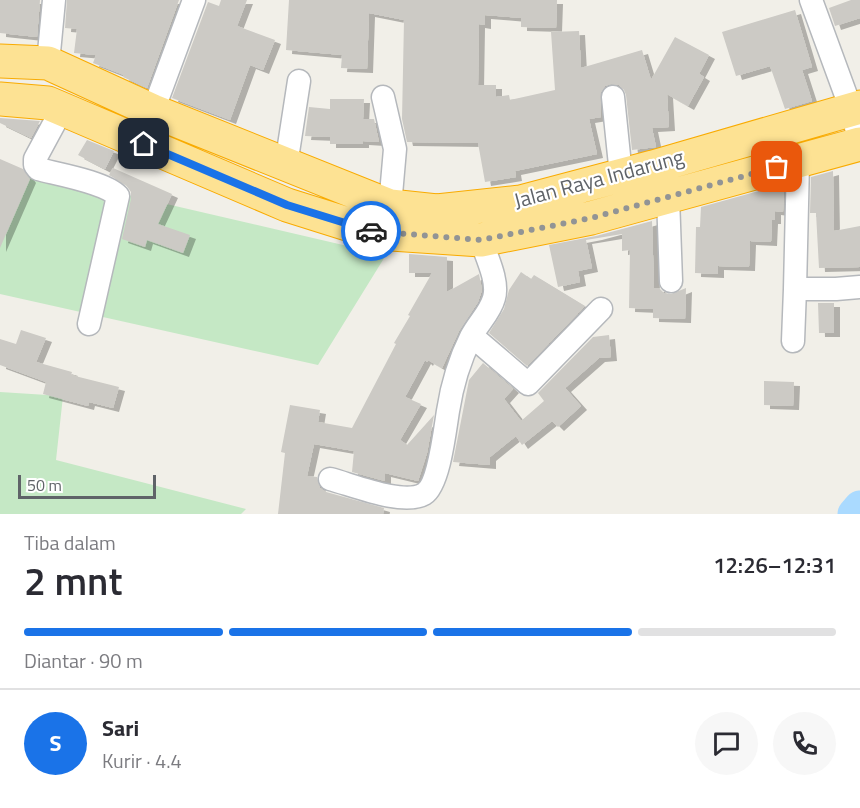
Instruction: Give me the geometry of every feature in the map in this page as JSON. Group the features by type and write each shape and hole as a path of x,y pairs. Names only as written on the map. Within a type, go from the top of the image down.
{"highway":[{"name":"Jalan Raya Indarung","path":"0,61 48,63 153,111 390,206 437,211 521,202 855,108"},
{"name":"Jalan Raya Indarung","path":"0,99 48,103 287,205 376,233 481,240 591,218 860,143"}],"street":[{"path":"48,63 54,0"},
{"path":"153,111 194,0"},
{"path":"820,2 855,108 860,143"},
{"path":"286,165 299,81"},
{"path":"383,97 395,149 390,206"},
{"path":"613,98 621,175"},
{"path":"62,109 34,165 38,170 92,183 115,192 118,196 89,324"},
{"path":"793,341 798,162"},
{"path":"668,196 672,281"},
{"path":"330,479 398,497 418,496 426,493 432,484 455,374 471,336 489,311 495,296 494,280 481,240"},
{"path":"795,289 836,290 860,287"},
{"path":"471,336 528,384 601,309"}],"green space":[{"path":"33,173 386,255 318,365 0,294 0,201"},
{"path":"0,392 63,396 56,460 246,509 241,514 0,514"}],"building":[{"path":"0,0 40,0 37,37 0,33"},
{"path":"67,0 179,0 147,88 123,77 124,75 93,63 96,55 74,53 77,29 65,28"},
{"path":"221,0 247,0 237,26 275,40 263,70 250,65 230,120 172,98 208,2 219,6"},
{"path":"289,0 557,0 556,28 521,27 521,18 485,15 485,25 479,24 478,85 496,85 496,97 509,95 510,100 555,90 551,32 579,31 581,68 642,50 651,80 675,37 709,55 699,74 704,77 688,106 667,94 669,127 652,128 656,147 632,150 626,95 619,85 611,84 605,86 601,92 601,117 589,119 597,154 515,171 516,177 485,182 478,143 407,142 402,119 404,20 369,13 367,69 341,68 342,55 286,50"},
{"path":"851,0 860,0 860,18 835,26 829,8"},
{"path":"795,10 812,67 802,70 812,101 785,109 770,66 736,76 722,32"},
{"path":"330,99 364,99 363,119 374,119 379,142 330,144 330,137 305,136 309,107 330,109"},
{"path":"0,118 40,121 31,138 0,123"},
{"path":"87,140 114,151 105,169 78,155"},
{"path":"0,159 23,169 30,179 0,248"},
{"path":"113,168 172,194 158,224 190,235 183,253 147,240 145,247 122,239 131,192 126,185 109,175"},
{"path":"833,171 834,231 860,226 860,267 819,268 816,213 810,213 811,177"},
{"path":"784,184 783,212 775,211 775,220 772,220 771,242 750,241 749,267 718,266 718,274 695,273 696,227 700,227 701,207"},
{"path":"652,221 654,288 671,294 686,288 685,319 653,318 653,309 629,308 630,250 622,251 622,234 586,240 592,268 578,271 580,282 558,287 549,245 596,236"},
{"path":"409,254 447,257 447,292 479,274 482,290 478,302 459,331 442,368 425,360 405,397 421,404 400,440 407,445 434,415 427,453 418,481 385,473 385,481 352,472 354,451 314,444 307,476 317,477 320,488 326,492 384,508 383,514 278,514 285,453 281,452 290,405 320,410 318,422 352,428 410,316 408,315 432,273 409,273"},
{"path":"521,272 531,279 534,275 585,306 527,366 489,333 504,309 509,290"},
{"path":"818,303 834,303 834,333 819,333"},
{"path":"21,330 46,338 36,362 72,372 71,375 119,387 113,408 89,402 88,406 43,394 46,382 0,365 0,339 16,344"},
{"path":"609,335 611,357 599,358 565,388 581,406 558,427 552,421 522,445 516,436 490,457 490,465 453,462 469,380 483,363 513,389 504,399 521,421 544,401 538,393 593,337"},
{"path":"764,381 794,382 793,406 764,405"}],"waterway":[{"path":"854,514 860,507"}],"way so far":[{"path":"371,231 481,240 591,218 777,167"}],"route":[{"path":"144,144 287,205 371,231"}]}
